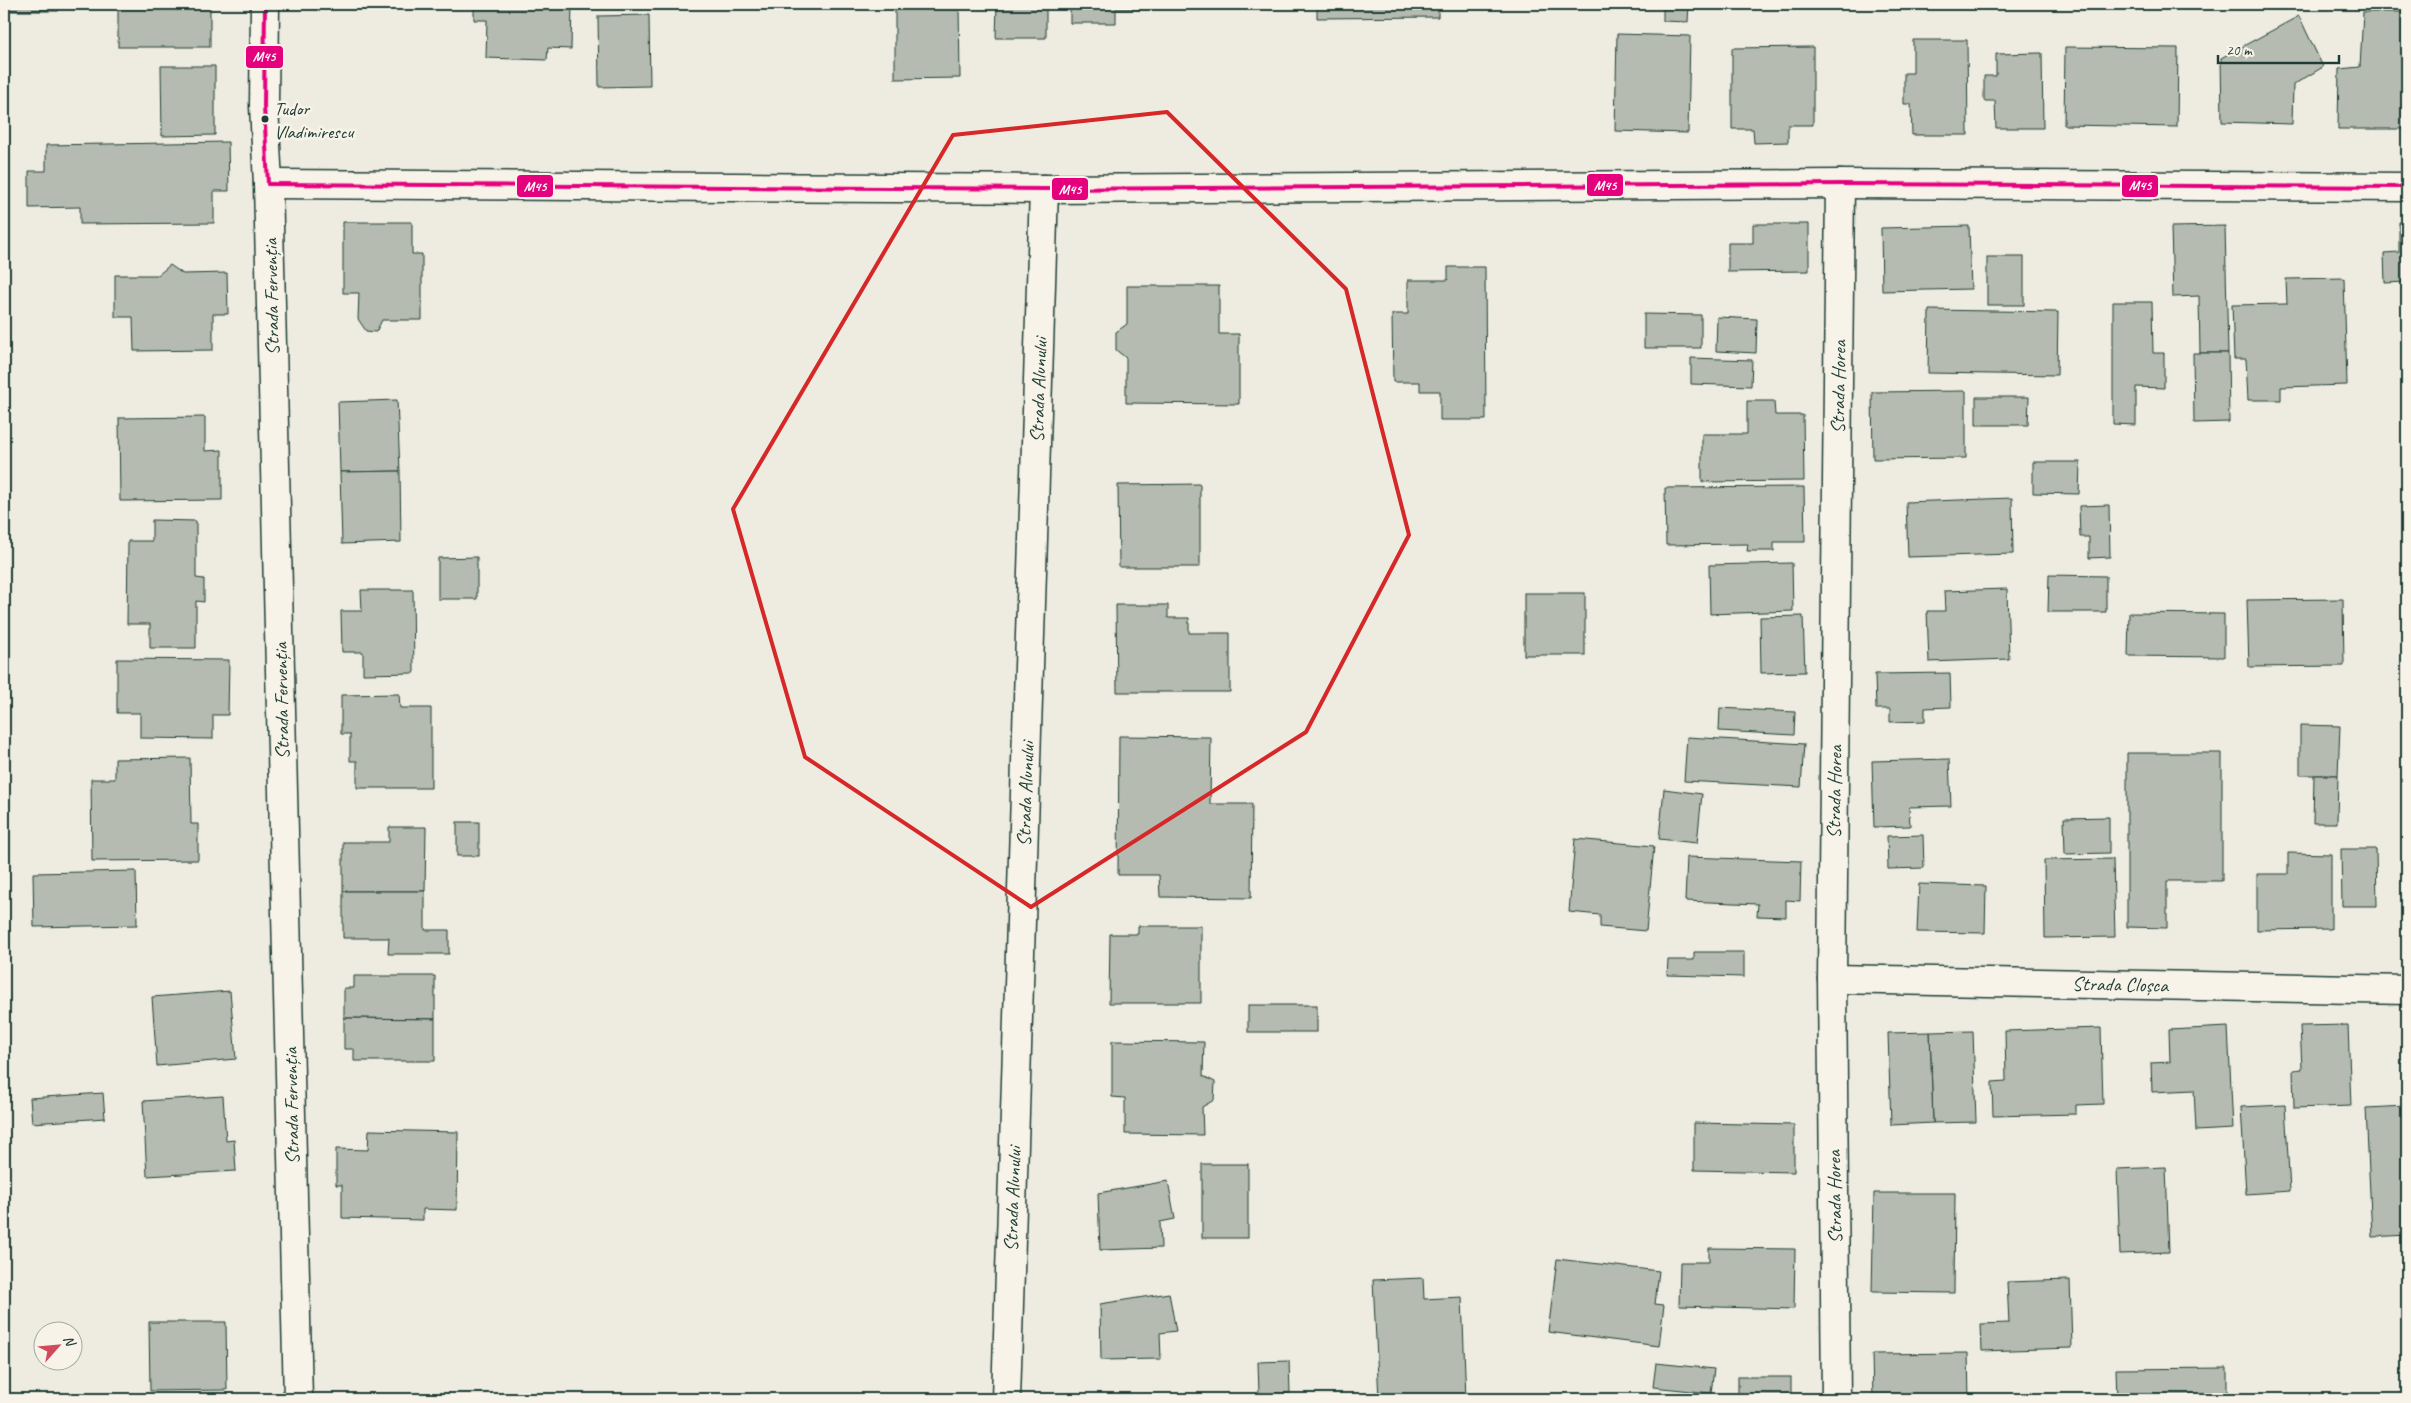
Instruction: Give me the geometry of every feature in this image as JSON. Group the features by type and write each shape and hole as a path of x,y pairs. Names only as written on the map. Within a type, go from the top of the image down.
{"street":[{"name":"Strada Fervenția","path":"265,4 264,106 268,184 298,1399"},
{"path":"268,184 1044,190 1840,184 2407,187"},
{"name":"Strada Horea","path":"1836,1399 1832,979 1840,184"},
{"name":"Strada Alunului","path":"1006,1399 1044,190"},
{"name":"Strada Cloșca","path":"1832,979 2407,990"}],"highlighted area":[{"path":"1167,112 1346,289 1409,535 1306,732 1031,907 805,757 733,509 953,135"}],"building":[{"path":"4,4 58,4 58,11 4,11"},
{"path":"118,4 210,4 210,47 118,47"},
{"path":"474,4 572,4 571,49 548,48 547,60 486,58 487,20 474,20"},
{"path":"895,4 959,4 960,78 895,79"},
{"path":"997,4 1046,4 1046,38 996,38"},
{"path":"1070,4 1154,4 1154,9 1116,9 1116,23 1070,23"},
{"path":"1317,4 1438,4 1438,17 1317,18"},
{"path":"1663,4 1689,4 1688,22 1663,21"},
{"path":"2363,12 2407,12 2407,129 2338,129 2339,69 2360,67"},
{"path":"649,15 650,86 599,87 598,16"},
{"path":"2299,16 2323,67 2293,85 2292,124 2222,122 2221,58"},
{"path":"1617,34 1690,36 1688,133 1615,131"},
{"path":"1913,40 1967,40 1968,135 1912,135 1911,104 1904,104 1904,73 1913,73"},
{"path":"1813,47 1813,125 1788,125 1788,142 1754,143 1753,129 1732,129 1732,48"},
{"path":"2065,47 2178,48 2177,127 2064,125"},
{"path":"2042,53 2043,128 1996,128 1995,101 1984,101 1984,76 1996,76 1996,54"},
{"path":"161,66 215,66 215,135 162,136"},
{"path":"228,142 229,191 214,191 214,223 80,224 80,207 29,208 29,171 46,171 46,145"},
{"path":"343,222 412,222 412,254 422,254 422,320 382,320 376,332 366,331 358,319 359,293 343,293"},
{"path":"2399,222 2407,222 2407,282 2385,283 2384,253 2399,252"},
{"path":"1753,224 1809,224 1809,271 1728,272 1728,243 1753,243"},
{"path":"1969,226 1971,289 1882,291 1881,228"},
{"path":"2225,226 2228,353 2200,353 2199,296 2173,297 2171,227"},
{"path":"1987,257 2024,257 2024,305 1987,305"},
{"path":"170,265 183,274 227,273 228,314 213,314 213,350 134,351 133,317 115,317 115,275 158,275"},
{"path":"1448,267 1485,267 1486,420 1440,420 1440,391 1420,391 1420,382 1393,382 1392,314 1408,314 1408,280 1448,280"},
{"path":"2344,278 2347,385 2281,387 2281,400 2248,400 2246,359 2234,359 2232,305 2287,304 2286,279"},
{"path":"1127,286 1219,286 1219,334 1239,334 1239,404 1126,403 1126,358 1116,350 1116,332 1127,324"},
{"path":"2113,302 2152,302 2153,353 2164,353 2164,388 2136,387 2136,425 2113,424"},
{"path":"1929,310 2058,312 2057,375 1928,373"},
{"path":"1644,314 1701,315 1701,348 1644,348"},
{"path":"1717,317 1757,319 1756,353 1716,351"},
{"path":"2193,353 2228,353 2229,422 2194,423"},
{"path":"1691,358 1752,360 1751,386 1691,384"},
{"path":"1966,391 1966,458 1873,459 1872,392"},
{"path":"1976,397 2029,397 2028,425 1976,425"},
{"path":"397,400 400,471 340,472 338,402"},
{"path":"1747,401 1774,401 1775,415 1803,415 1804,481 1702,482 1702,434 1747,434"},
{"path":"205,417 205,451 222,450 222,500 120,501 119,418"},
{"path":"2033,462 2080,462 2079,494 2033,493"},
{"path":"400,471 401,542 342,544 340,472"},
{"path":"1200,484 1200,567 1119,567 1118,485"},
{"path":"1804,487 1805,542 1774,542 1774,551 1747,551 1748,544 1666,545 1665,488"},
{"path":"2012,498 2013,554 1908,557 1906,502"},
{"path":"2109,505 2110,557 2089,558 2089,537 2080,537 2079,506"},
{"path":"152,520 196,521 196,578 204,579 204,602 196,601 196,648 150,648 150,624 127,624 128,541 152,541"},
{"path":"477,557 477,599 438,599 438,558"},
{"path":"1792,563 1793,611 1710,614 1709,565"},
{"path":"2049,575 2106,576 2106,612 2048,612"},
{"path":"2007,589 2009,659 1929,662 1927,611 1945,611 1944,591"},
{"path":"361,590 413,590 414,673 363,674 363,652 342,652 341,611 362,611"},
{"path":"1524,593 1585,593 1585,655 1524,655"},
{"path":"2343,599 2344,666 2249,667 2247,600"},
{"path":"1116,605 1168,605 1168,618 1189,618 1189,633 1230,633 1230,692 1117,692"},
{"path":"2129,613 2224,614 2224,657 2128,656"},
{"path":"1803,616 1805,672 1761,673 1760,617"},
{"path":"117,659 229,660 228,715 213,715 213,739 140,738 140,713 117,713"},
{"path":"1950,673 1951,707 1925,708 1925,721 1890,722 1890,709 1876,709 1875,674"},
{"path":"399,694 400,708 431,708 431,788 357,788 357,761 350,761 350,734 341,734 341,695"},
{"path":"1720,708 1795,712 1794,735 1719,731"},
{"path":"2300,725 2340,726 2338,775 2300,775"},
{"path":"1119,736 1211,737 1210,804 1252,804 1251,898 1160,897 1159,875 1118,875"},
{"path":"1687,737 1804,744 1801,787 1684,781"},
{"path":"2127,753 2222,753 2222,881 2167,881 2167,928 2127,927"},
{"path":"190,758 191,824 198,824 198,860 92,861 91,779 115,779 115,759"},
{"path":"1949,759 1951,806 1909,807 1910,826 1874,827 1872,761"},
{"path":"2314,775 2338,775 2337,823 2313,823"},
{"path":"1664,789 1702,794 1697,843 1659,839"},
{"path":"2109,817 2109,853 2065,854 2064,818"},
{"path":"457,822 479,822 479,856 457,856"},
{"path":"389,827 426,827 425,891 343,891 343,842 389,842"},
{"path":"1923,835 1924,868 1888,869 1887,836"},
{"path":"1575,839 1654,846 1646,931 1600,927 1600,915 1569,912"},
{"path":"2341,849 2376,849 2377,906 2342,906"},
{"path":"2288,853 2331,854 2331,929 2257,930 2257,874 2288,874"},
{"path":"1687,857 1801,861 1800,901 1786,900 1786,917 1757,916 1758,904 1685,901"},
{"path":"2113,859 2115,937 2045,938 2044,860"},
{"path":"136,871 137,925 34,927 33,873"},
{"path":"2405,874 2407,874 2407,945 2406,945"},
{"path":"1919,884 1986,886 1985,933 1917,932"},
{"path":"343,891 425,891 425,930 449,930 449,954 388,954 389,938 343,938"},
{"path":"1138,926 1201,926 1201,1003 1109,1003 1110,934 1138,934"},
{"path":"1694,952 1744,952 1744,977 1667,975 1668,960 1694,960"},
{"path":"354,976 435,976 435,1019 344,1018 344,988 354,988"},
{"path":"230,991 236,1059 157,1066 152,997"},
{"path":"1248,1005 1317,1005 1317,1032 1248,1032"},
{"path":"344,1018 435,1019 435,1061 354,1061 354,1049 344,1049"},
{"path":"2348,1025 2351,1106 2294,1108 2293,1070 2302,1069 2300,1026"},
{"path":"2228,1027 2233,1129 2196,1131 2194,1090 2152,1092 2151,1063 2170,1062 2169,1030"},
{"path":"2101,1028 2103,1104 2076,1105 2076,1114 1993,1116 1992,1082 2006,1081 2005,1031"},
{"path":"1973,1031 1976,1122 1933,1123 1930,1032"},
{"path":"1930,1032 1933,1123 1891,1125 1888,1033"},
{"path":"1112,1041 1204,1042 1203,1076 1215,1082 1214,1100 1202,1107 1203,1135 1125,1134 1125,1098 1112,1097"},
{"path":"103,1093 105,1118 32,1123 30,1098"},
{"path":"223,1096 226,1141 234,1140 236,1171 147,1176 143,1101"},
{"path":"2285,1105 2290,1191 2246,1194 2241,1107"},
{"path":"2407,1106 2407,1235 2372,1237 2366,1108"},
{"path":"1694,1123 1794,1125 1794,1172 1694,1170"},
{"path":"369,1130 458,1132 457,1210 423,1209 423,1220 342,1218 342,1185 336,1185 336,1149 368,1150"},
{"path":"1202,1164 1248,1164 1248,1238 1202,1238"},
{"path":"2166,1167 2169,1252 2120,1254 2117,1169"},
{"path":"1168,1181 1175,1219 1160,1222 1161,1248 1100,1250 1098,1193"},
{"path":"1874,1193 1955,1193 1954,1293 1872,1292"},
{"path":"1709,1248 1795,1249 1794,1309 1679,1306 1680,1262 1709,1262"},
{"path":"1557,1259 1659,1271 1655,1304 1664,1305 1659,1346 1548,1332"},
{"path":"1423,1278 1424,1299 1462,1297 1466,1399 1379,1399 1373,1280"},
{"path":"2070,1280 2072,1348 1982,1351 1981,1324 2009,1323 2007,1282"},
{"path":"1169,1293 1176,1331 1160,1333 1161,1359 1101,1360 1100,1304"},
{"path":"149,1322 226,1322 227,1390 150,1391"},
{"path":"1968,1353 1969,1399 1873,1399 1872,1354"},
{"path":"1289,1361 1290,1393 1259,1394 1258,1362"},
{"path":"1656,1363 1714,1369 1711,1393 1653,1387"},
{"path":"2227,1368 2227,1399 2117,1399 2116,1369"},
{"path":"1738,1377 1791,1377 1791,1399 1738,1399"}],"transit line":[{"name":"M45","path":"265,4 264,106 268,184"},
{"name":"M45","path":"268,184 1044,189 1840,184 2407,187"}],"place":[{"name":"Tudor Vladimirescu","path":"265,119"}]}
